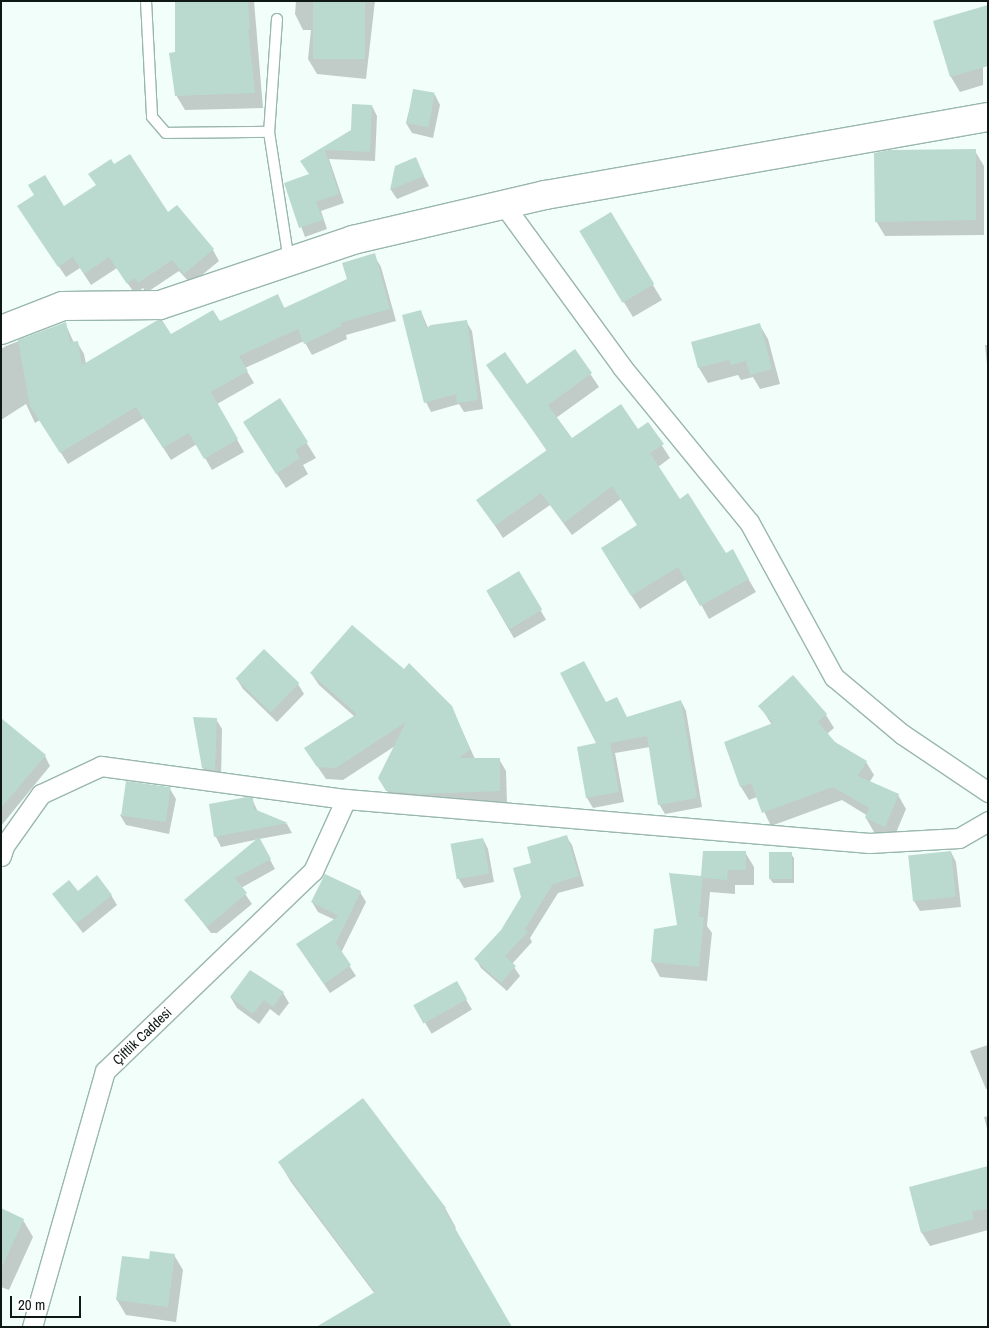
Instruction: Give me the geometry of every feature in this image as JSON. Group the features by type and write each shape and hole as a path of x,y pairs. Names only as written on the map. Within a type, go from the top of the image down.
{"street":[{"path":"1,330 63,306 160,305 353,240 545,195 988,117"},
{"path":"504,205 622,367 749,522 834,677 902,734 988,792"},
{"path":"1,856 4,846 41,794 101,766 346,799 868,843 959,838 988,821"},
{"name":"Çiftlik Caddesi","path":"32,1327 106,1071 313,871 346,799"}],"lane":[{"path":"146,1 152,117 166,133 269,132"},
{"path":"277,19 269,132 290,262"}],"building":[{"path":"175,1 248,1 250,29 248,29 255,93 175,96 169,53 175,52"},
{"path":"313,1 365,1 365,59 313,59"},
{"path":"988,5 988,66 950,77 933,21"},
{"path":"413,89 435,93 429,127 407,123"},
{"path":"352,104 372,105 370,152 325,150 339,194 316,202 323,220 299,228 284,183 309,174 300,161 351,130"},
{"path":"976,149 976,220 875,222 874,153 889,150"},
{"path":"130,154 168,212 177,205 214,249 184,274 172,260 138,283 135,278 127,284 109,257 84,274 73,257 58,267 17,206 34,195 28,185 45,175 64,206 96,185 88,174 111,159 114,164"},
{"path":"416,157 424,176 390,190 395,166"},
{"path":"611,212 654,284 623,303 579,231"},
{"path":"375,253 390,309 340,323 342,326 304,344 298,329 239,356 248,371 211,392 238,439 204,459 189,433 163,448 136,407 60,453 30,406 18,340 66,322 70,342 78,341 82,365 156,321 162,320 171,334 213,310 220,321 278,294 284,308 347,279 342,263"},
{"path":"421,310 426,328 431,325 467,320 478,400 457,403 456,394 424,403 402,315"},
{"path":"760,323 772,369 750,375 746,361 731,365 729,360 698,368 691,342"},
{"path":"575,349 592,373 548,405 572,438 621,404 638,429 648,422 664,444 650,453 680,499 688,493 726,553 733,549 749,579 700,606 678,567 631,596 601,548 637,525 612,486 564,523 541,493 495,526 476,500 547,450 486,365 505,352 527,384"},
{"path":"280,398 308,442 295,450 300,458 276,474 243,422"},
{"path":"519,571 542,610 510,629 486,591"},
{"path":"352,625 404,669 409,663 452,706 470,749 459,758 500,758 500,791 421,794 386,791 378,778 406,722 336,768 317,767 304,748 357,714 310,673"},
{"path":"264,649 299,683 271,713 236,678"},
{"path":"584,661 606,702 617,697 627,717 681,700 697,798 658,805 647,736 610,743 619,792 586,798 577,747 596,743 560,673"},
{"path":"793,675 827,714 818,722 835,742 867,761 858,776 899,794 885,827 865,818 869,808 833,787 762,813 751,783 740,787 724,742 773,723 758,706"},
{"path":"193,717 217,718 215,770 202,768"},
{"path":"1,718 46,755 1,808"},
{"path":"126,781 171,787 166,822 121,816"},
{"path":"247,797 253,798 254,809 288,823 214,837 209,804"},
{"path":"567,835 579,876 553,884 525,929 528,932 505,956 516,966 501,983 474,959 501,930 521,897 513,868 531,863 527,847"},
{"path":"259,837 271,859 235,878 247,893 207,927 184,900"},
{"path":"483,838 489,873 457,879 451,844"},
{"path":"703,851 746,851 746,870 728,870 727,880 703,878 699,917 704,917 699,967 651,962 654,929 677,925 669,873 701,876"},
{"path":"951,851 956,897 913,901 908,855"},
{"path":"769,852 792,852 792,879 769,879"},
{"path":"325,874 361,891 336,943 351,965 324,984 296,944 339,916 311,902"},
{"path":"97,875 112,895 76,924 52,894 69,880 78,891"},
{"path":"250,970 284,992 273,1007 264,1000 253,1014 230,997"},
{"path":"457,981 467,999 423,1024 413,1005"},
{"path":"363,1098 446,1208 444,1209 512,1327 316,1327 375,1292 278,1162"},
{"path":"988,1166 988,1209 972,1211 974,1219 921,1233 909,1187"},
{"path":"1,1208 24,1219 1,1269"},
{"path":"150,1251 175,1254 168,1307 116,1300 122,1256 149,1259"}]}
